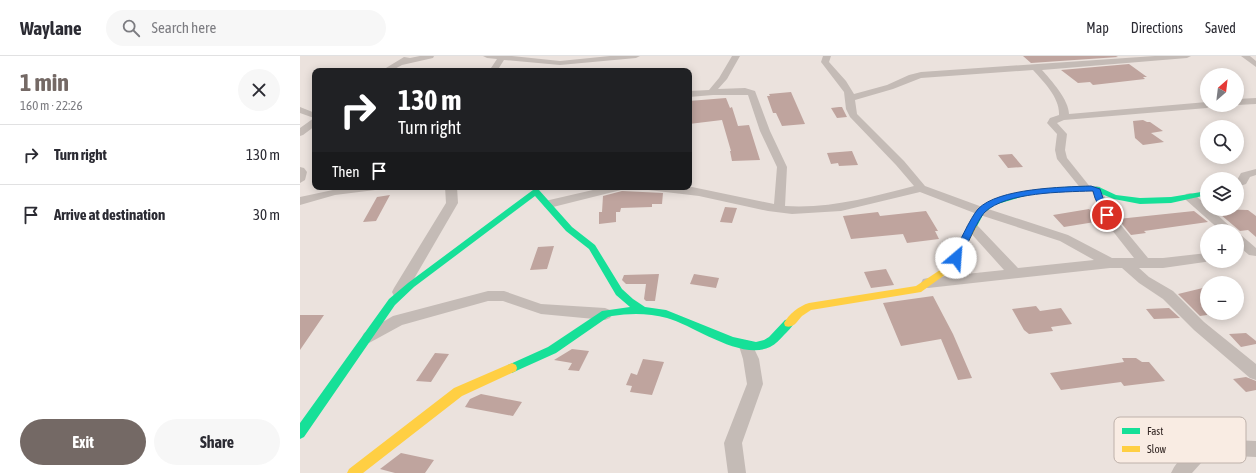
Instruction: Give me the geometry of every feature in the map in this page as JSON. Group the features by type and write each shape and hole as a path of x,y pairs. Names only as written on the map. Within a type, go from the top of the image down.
{"street":[{"path":"391,68 412,56"},
{"path":"400,63 430,56"},
{"path":"487,56 560,63 636,56"},
{"path":"712,92 733,64 736,56"},
{"path":"827,56 825,62 848,90 851,98 849,106 853,115 900,163 921,188 981,211 1064,238 1110,264"},
{"path":"851,98 890,87 921,74 1036,68 1143,57 1187,56"},
{"path":"1245,56 1256,64"},
{"path":"495,68 503,57"},
{"path":"1036,68 1051,85 1064,109 1064,117"},
{"path":"692,94 744,91 752,93 764,131 782,167 779,209"},
{"path":"1244,102 1256,101"},
{"path":"1145,263 1117,231 1091,188 1062,159 1060,155 1062,134 1052,123 1053,120 1064,117 1200,106"},
{"path":"300,110 312,115"},
{"path":"300,133 312,123"},
{"path":"300,136 312,134"},
{"path":"300,170 302,172 300,180"},
{"path":"1244,178 1245,176 1255,174"},
{"path":"676,190 698,192 779,209 830,209 866,203 921,188"},
{"path":"353,473 458,392 552,350 605,314 615,311 644,311 666,314 746,346 766,344 799,313 809,306 907,291 928,283 943,272 956,258 981,211 991,203 1035,191 1091,188 1114,197 1140,201 1171,200 1200,195"},
{"path":"300,201 335,192 351,190"},
{"path":"300,433 368,338 437,230 452,203 451,190"},
{"path":"548,204 608,190"},
{"path":"392,302 411,285 536,192 569,229 590,244 596,251 611,283 620,295 630,304 644,311"},
{"path":"1190,197 1221,224"},
{"path":"972,227 1016,274"},
{"path":"1244,244 1254,252"},
{"path":"1244,253 1254,252"},
{"path":"928,283 1110,264 1163,263 1200,259"},
{"path":"1125,263 1144,280 1168,295 1199,326 1256,373"},
{"path":"368,338 398,320 488,296 504,296 542,309 605,314"},
{"path":"737,473 733,443 754,384 753,370 746,346"},
{"path":"1246,449 1256,449"},
{"path":"1180,473 1189,463"}],"building":[{"path":"1023,56 1116,56 1118,57 1031,63"},
{"path":"1129,64 1147,77 1143,77 1145,79 1093,85 1090,82 1078,83 1061,70"},
{"path":"791,92 805,124 782,126 776,113 773,113 767,96 770,96 769,94"},
{"path":"726,98 730,108 732,107 738,126 749,125 760,160 732,161 731,151 722,120 692,124 692,101"},
{"path":"842,107 847,117 837,118 831,108"},
{"path":"1143,120 1150,122 1163,131 1151,133 1164,142 1143,145 1135,138 1133,121"},
{"path":"852,151 858,165 839,166 838,163 831,164 827,153"},
{"path":"1012,154 1023,167 1008,168 998,155"},
{"path":"622,191 663,193 662,204 652,204 652,207 621,208 620,212 616,212 616,222 599,224 599,212 602,212 603,196"},
{"path":"390,195 376,221 363,222 377,197"},
{"path":"725,207 737,208 732,223 720,222"},
{"path":"1089,209 1101,221 1064,227 1053,215"},
{"path":"1244,210 1248,210 1256,216 1256,237 1248,230 1244,230 1244,224 1232,224 1222,216 1244,216"},
{"path":"926,211 938,231 935,231 939,239 907,243 903,234 851,239 843,216 878,212 880,216"},
{"path":"1194,211 1208,222 1144,231 1146,233 1131,235 1118,219"},
{"path":"554,246 547,269 530,270 538,247"},
{"path":"886,269 894,285 871,288 864,272"},
{"path":"659,274 655,301 646,301 644,299 646,284 626,284 622,280 624,275"},
{"path":"694,274 719,278 716,288 690,284"},
{"path":"1200,289 1200,316 1178,294"},
{"path":"933,296 953,334 972,378 958,380 941,339 901,346 883,303"},
{"path":"1036,306 1040,311 1061,308 1072,324 1051,327 1053,331 1029,334 1024,330 1012,309"},
{"path":"1169,308 1180,318 1154,319 1146,309"},
{"path":"300,315 324,315 300,350"},
{"path":"1246,333 1256,341 1256,344 1241,347 1229,334"},
{"path":"572,349 589,351 579,371 568,370 572,363 554,360"},
{"path":"435,353 449,354 431,382 416,381"},
{"path":"1122,358 1136,358 1142,362 1149,362 1165,381 1124,386 1121,382 1061,390 1050,373 1124,362"},
{"path":"643,359 664,362 652,395 630,392 632,386 626,385 631,373 637,375"},
{"path":"1246,377 1256,381 1256,390 1246,392 1233,379"},
{"path":"481,394 522,402 513,416 465,407 470,399"},
{"path":"401,453 434,460 425,473 395,473 380,469"}],"traffic: fast":[{"path":"973,226 981,211 991,203 1035,191 1086,188 1096,189 1114,197 1140,201 1171,200 1200,194"},
{"path":"300,433 392,302 411,285 536,192 569,229 592,247 619,292 630,302 644,311"},
{"path":"512,368 552,350 605,314 612,312 627,310 659,312 677,317 731,340 756,346 769,342 789,323"}],"traffic: slow":[{"path":"789,323 799,313 809,307 918,289 943,272 956,258 973,226"},
{"path":"353,473 458,392 512,368"}],"route":[{"path":"956,258 981,211 991,203 1006,198 1035,191 1091,188 1096,189 1107,215"}]}
